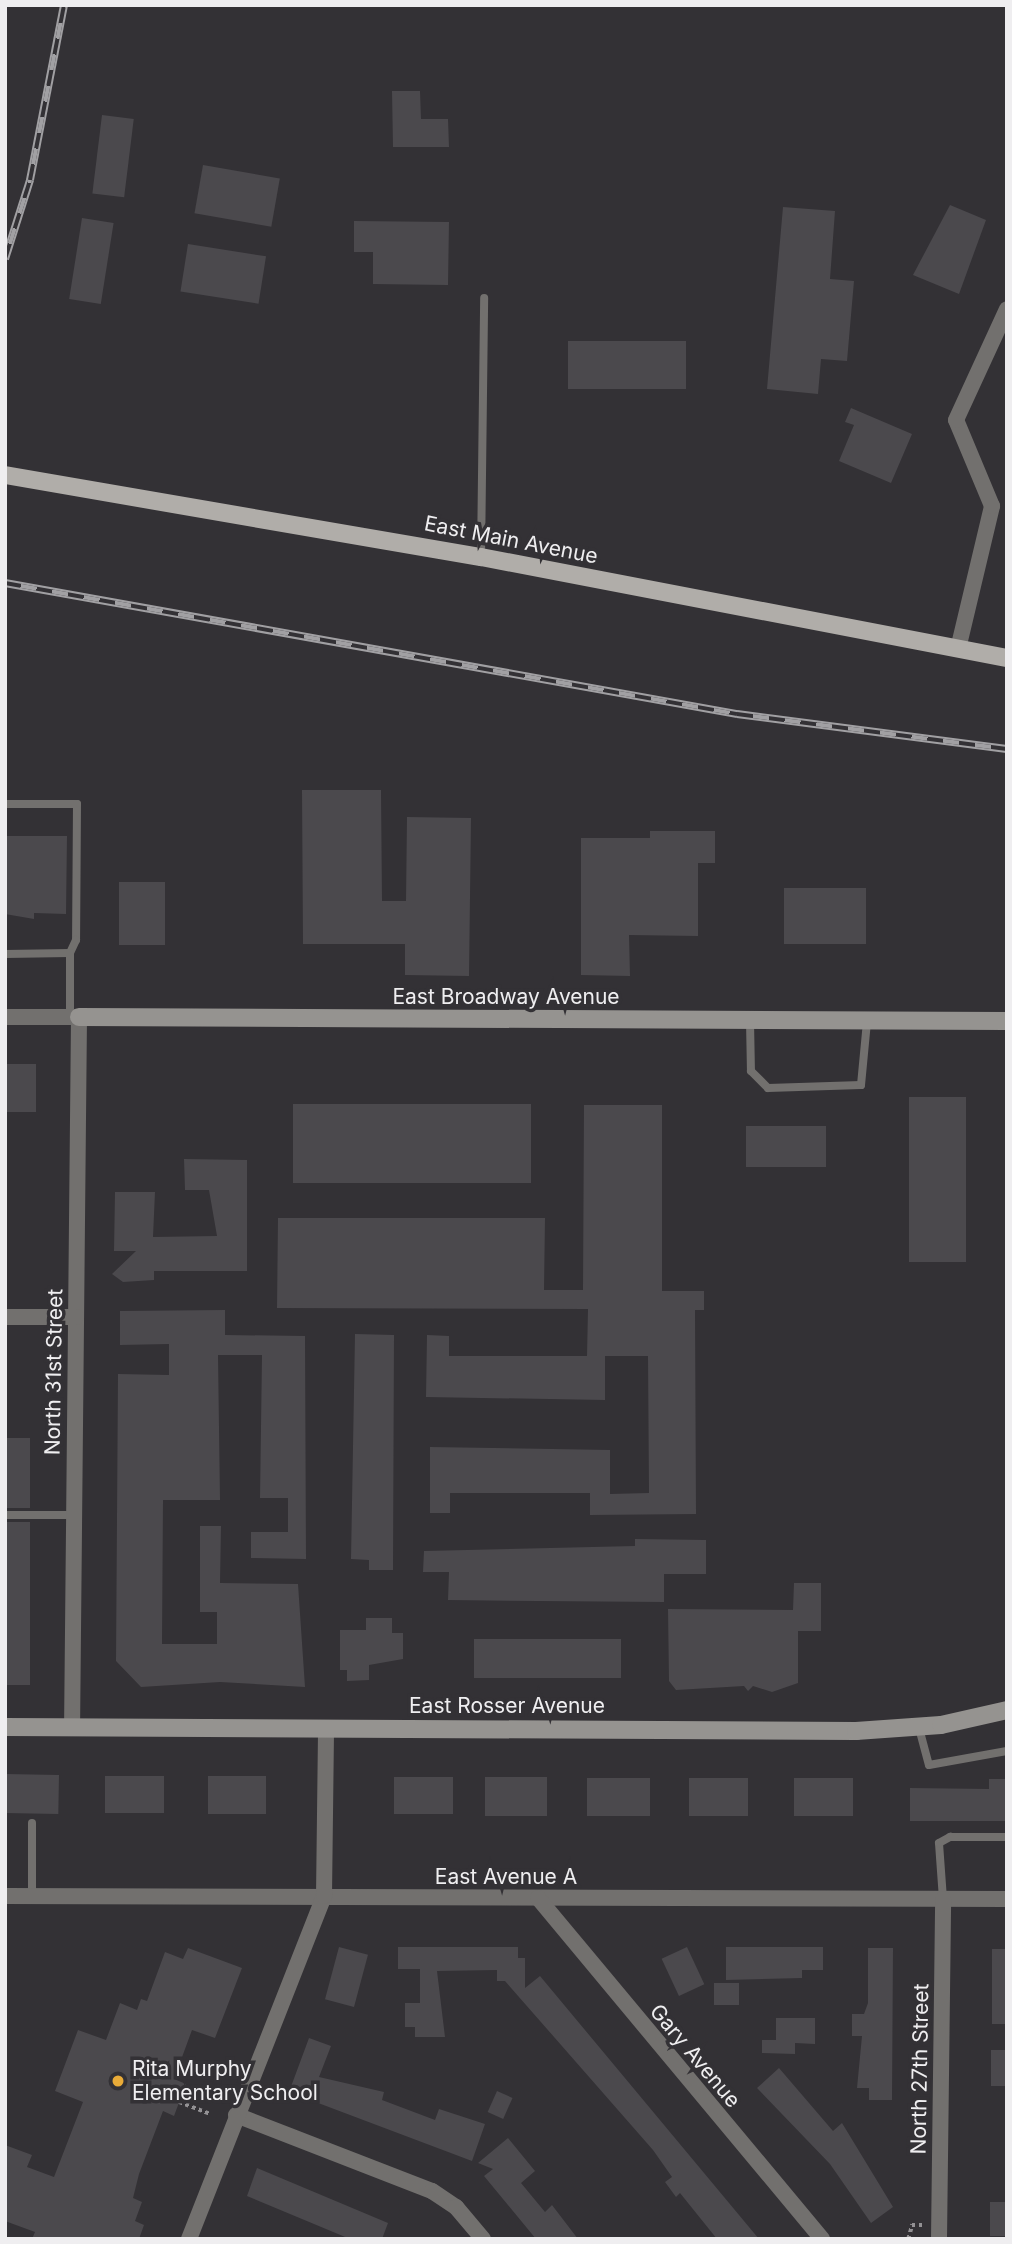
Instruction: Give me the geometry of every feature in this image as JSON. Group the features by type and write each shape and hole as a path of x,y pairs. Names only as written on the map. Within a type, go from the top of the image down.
{"main road":[{"name":"East Main Avenue","path":"5,475 481,557 1007,658"}],"street":[{"path":"958,649 992,506 956,420 1007,309"},
{"name":"East Broadway Avenue","path":"5,1017 1007,1021"},
{"name":"North 31st Street","path":"72,1728 76,1317 75,1017"},
{"path":"5,1317 76,1317"},
{"name":"East Rosser Avenue","path":"5,1727 919,1728 1007,1710"},
{"path":"189,2239 324,1896 326,1728"},
{"name":"East Avenue A","path":"5,1896 1007,1899"},
{"name":"Gary Avenue","path":"538,1898 822,2239"},
{"name":"North 27th Street","path":"939,2239 943,1899"},
{"path":"236,2115 432,2191 456,2207 483,2239"}],"lane":[{"path":"481,557 484,298"},
{"path":"5,804 77,804 76,940 70,953 75,1017"},
{"path":"5,954 70,953"},
{"path":"750,1021 751,1071 768,1088 861,1086 867,1022"},
{"path":"5,1515 74,1515"},
{"path":"919,1728 929,1765 1007,1751"},
{"path":"32,1823 32,1896"},
{"path":"943,1899 939,1843 950,1837 1007,1837"}],"path":[{"path":"179,2102 211,2114"},
{"path":"908,2239 912,2225"}],"building":[{"path":"392,91 420,91 421,119 448,119 449,147 393,147"},
{"path":"102,115 134,119 124,197 92,193"},
{"path":"203,165 280,179 271,227 194,213"},
{"path":"950,205 986,220 959,294 913,275"},
{"path":"783,207 835,211 830,279 854,281 847,361 821,359 818,394 767,389"},
{"path":"82,218 114,223 101,304 69,299"},
{"path":"354,221 449,222 448,285 373,284 373,252 354,252"},
{"path":"188,244 266,256 259,304 180,291"},
{"path":"568,341 686,341 686,389 568,389"},
{"path":"851,408 912,434 891,483 839,461 854,425 845,422"},
{"path":"302,790 381,790 382,901 406,901 407,817 471,818 469,976 405,975 405,944 303,944"},
{"path":"650,831 715,831 715,863 698,863 698,936 629,935 630,976 581,975 581,838 650,838"},
{"path":"5,836 67,836 66,914 34,913 34,919 5,914"},
{"path":"119,882 165,882 165,945 119,945"},
{"path":"784,888 866,888 866,944 784,944"},
{"path":"5,1064 36,1064 36,1112 5,1112"},
{"path":"909,1097 966,1097 966,1262 909,1262"},
{"path":"293,1104 531,1104 531,1183 293,1183"},
{"path":"584,1105 662,1105 662,1291 704,1291 704,1310 695,1310 696,1514 590,1515 590,1493 450,1493 450,1513 430,1513 430,1447 610,1450 610,1494 649,1493 648,1356 605,1356 605,1400 426,1397 427,1335 449,1336 449,1356 587,1356 588,1309 277,1308 278,1218 545,1218 544,1290 583,1290"},
{"path":"746,1126 826,1126 826,1167 746,1167"},
{"path":"184,1159 247,1160 247,1271 154,1271 154,1280 123,1282 112,1274 136,1251 114,1251 115,1192 155,1192 153,1237 217,1236 209,1190 185,1190"},
{"path":"225,1310 225,1335 305,1336 306,1559 251,1558 251,1532 288,1532 288,1498 260,1498 262,1355 218,1355 220,1500 163,1500 162,1644 217,1644 217,1612 200,1612 200,1526 221,1526 220,1583 298,1584 305,1687 220,1682 141,1687 116,1661 118,1374 169,1375 169,1344 120,1345 120,1311"},
{"path":"355,1334 394,1335 393,1570 369,1570 369,1560 351,1559"},
{"path":"5,1438 30,1438 30,1508 5,1508"},
{"path":"5,1522 30,1522 30,1685 5,1685"},
{"path":"635,1539 706,1540 706,1574 664,1574 664,1602 448,1600 449,1572 423,1572 424,1551 635,1546"},
{"path":"794,1583 821,1583 821,1631 798,1631 798,1683 772,1692 753,1686 748,1691 744,1686 676,1690 669,1681 668,1609 793,1610"},
{"path":"366,1618 392,1618 392,1633 403,1633 403,1659 369,1665 369,1680 347,1681 347,1670 340,1670 340,1630 366,1630"},
{"path":"474,1639 621,1639 621,1678 474,1678"},
{"path":"5,1774 59,1775 58,1814 5,1813"},
{"path":"105,1776 164,1776 164,1813 105,1813"},
{"path":"208,1776 266,1776 266,1814 208,1814"},
{"path":"394,1777 453,1777 453,1814 394,1814"},
{"path":"485,1777 547,1777 547,1816 485,1816"},
{"path":"587,1778 650,1778 650,1816 587,1816"},
{"path":"689,1778 748,1778 748,1816 689,1816"},
{"path":"794,1778 853,1778 853,1816 794,1816"},
{"path":"989,1779 1007,1779 1007,1821 910,1821 910,1788 989,1789"},
{"path":"339,1947 368,1955 354,2007 325,1999"},
{"path":"398,1947 518,1947 518,1958 525,1958 525,1988 540,1976 759,2239 717,2239 680,2193 676,2197 665,2182 672,2177 653,2150 505,1981 497,1981 497,1970 437,1971 445,2037 415,2037 415,2027 405,2027 405,2003 420,2003 420,1969 398,1969"},
{"path":"687,1947 704,1984 679,1996 662,1959"},
{"path":"726,1947 823,1947 823,1970 802,1970 802,1978 726,1980"},
{"path":"188,1948 242,1968 215,2038 192,2030 174,2079 186,2084 174,2116 163,2111 139,2174 133,2198 142,2202 135,2221 144,2225 139,2239 32,2239 35,2232 5,2221 5,2145 32,2155 27,2167 54,2177 83,2102 55,2091 78,2030 106,2040 120,2003 137,2010 141,1999 147,2001 165,1952 183,1959"},
{"path":"868,1948 893,1948 892,2100 869,2100 869,2088 857,2088 862,2036 852,2036 852,2014 864,2014 868,2003"},
{"path":"992,1949 1007,1949 1007,2024 992,2024"},
{"path":"714,1983 739,1983 739,2005 714,2005"},
{"path":"776,2018 815,2018 815,2044 795,2043 795,2054 762,2053 762,2040 776,2040"},
{"path":"309,2038 331,2046 319,2077 384,2092 382,2100 435,2120 439,2109 485,2124 472,2161 289,2092"},
{"path":"991,2050 1007,2050 1007,2086 991,2086"},
{"path":"779,2068 833,2131 842,2123 893,2207 871,2223 830,2164 757,2088"},
{"path":"497,2091 513,2098 503,2119 488,2112"},
{"path":"508,2138 535,2171 521,2183 545,2212 552,2205 578,2239 536,2239 484,2176 493,2169 478,2163"},
{"path":"257,2168 388,2223 382,2239 350,2239 247,2196"},
{"path":"990,2202 1007,2202 1007,2236 990,2236"}],"railway":[{"path":"5,259 30,180 64,5"},
{"path":"5,583 737,714 1007,749"}],"place":[{"name":"Rita Murphy Elementary School","path":"118,2081"}]}
